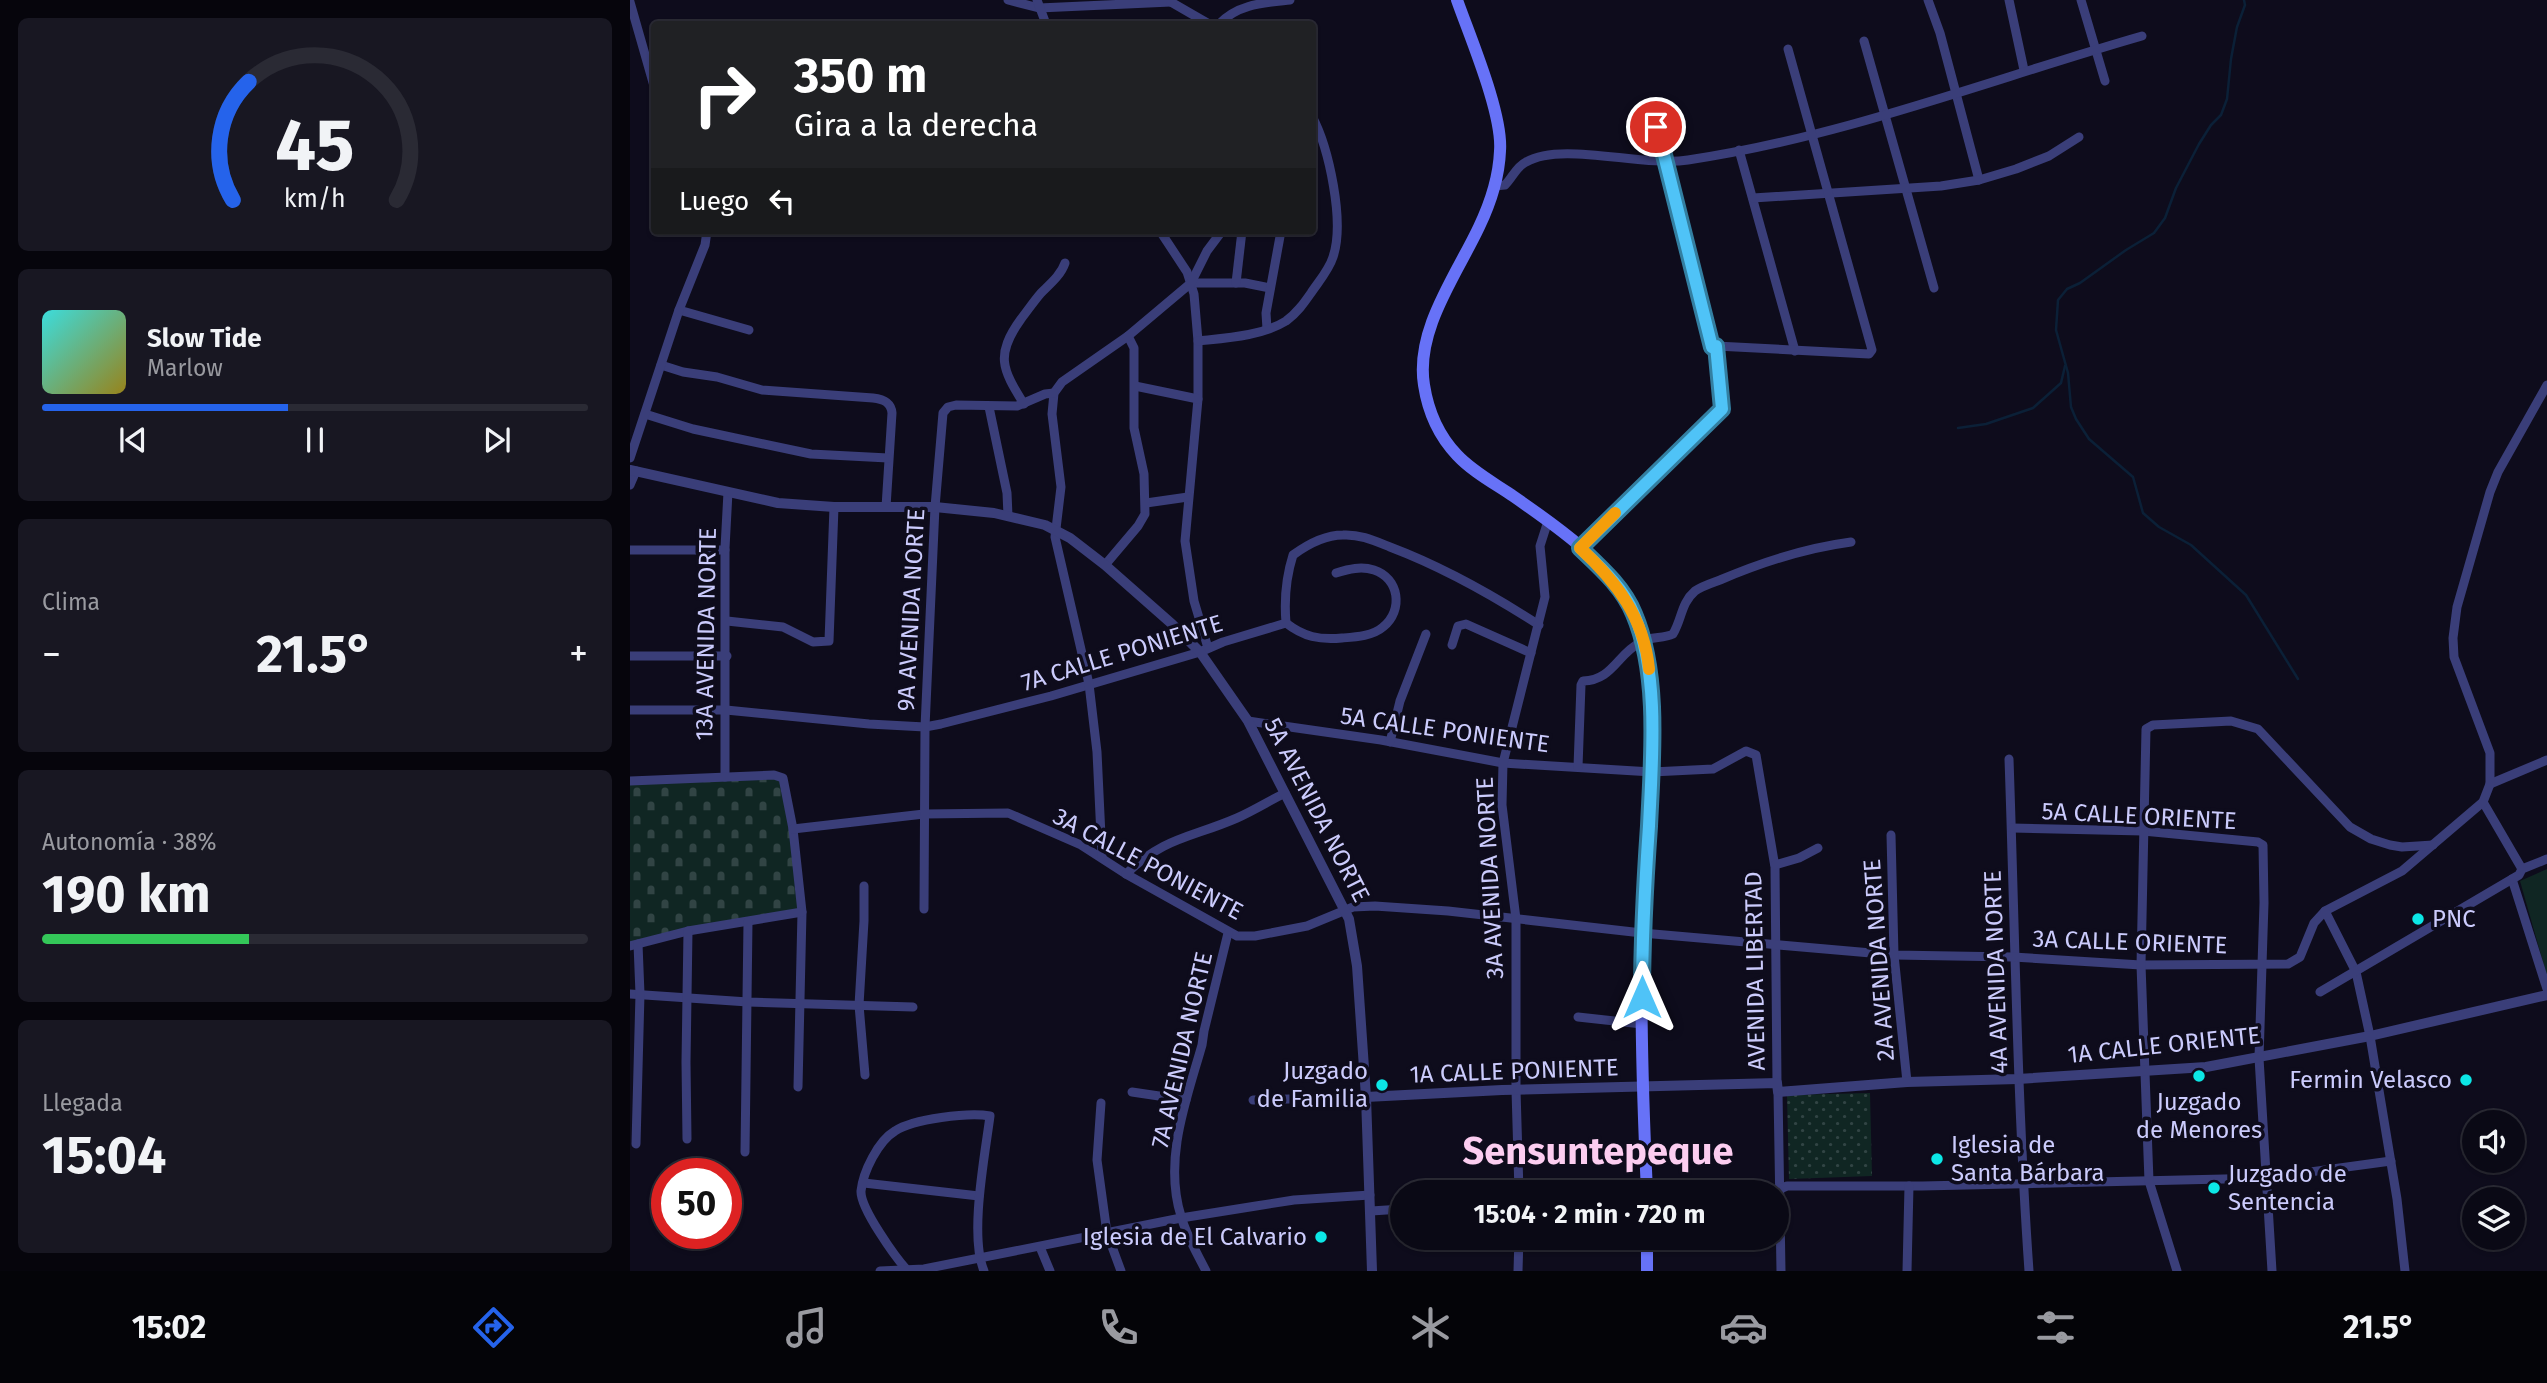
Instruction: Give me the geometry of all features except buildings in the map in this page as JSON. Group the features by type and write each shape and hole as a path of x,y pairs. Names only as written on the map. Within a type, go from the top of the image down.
{"main road":[{"path":"1457,0 1499,132 1500,152 1494,186 1480,225 1431,327 1423,360 1424,388 1437,427 1455,454 1472,469 1548,521 1606,573 1628,602 1644,640 1649,666 1652,772 1642,933 1642,1088 1646,1180"},
{"path":"1647,1250 1647,1271"}],"street":[{"path":"1008,0 1038,4 1171,1 1204,21"},
{"path":"1222,21 1245,7 1290,0"},
{"path":"1928,0 1940,33 1979,180"},
{"path":"2009,0 2025,70"},
{"path":"2081,0 2105,82"},
{"path":"630,2 651,76"},
{"path":"1038,4 1045,21"},
{"path":"1494,186 1505,185 1527,161 1547,154 1571,153 1666,162 1739,150 1814,133 2143,36"},
{"path":"1864,41 1934,288"},
{"path":"1651,114 1656,118 1653,134 1662,147 1712,347 1868,354 1872,351 1814,133 1788,49"},
{"path":"1198,341 1267,329 1288,320 1302,306 1327,270 1336,247 1336,205 1324,143 1316,125"},
{"path":"1754,198 1905,189 1979,180 2049,156 2079,137"},
{"path":"1739,150 1795,351"},
{"path":"630,458 678,310 705,245 706,235"},
{"name":"5A AVENIDA NORTE","path":"1163,235 1191,283 1198,341 1198,399 1188,497 1186,560 1204,650 1248,721 1349,919 1357,966 1366,1097 1372,1271"},
{"path":"1102,857 1097,752 1089,684 1056,545 1061,487 1052,414 1054,393 1062,382 1128,336 1191,283 1207,251 1219,235"},
{"path":"1236,283 1242,235"},
{"path":"1267,329 1266,313 1280,235"},
{"path":"1024,404 1006,370 1005,344 1035,299 1057,277 1065,263"},
{"path":"1191,283 1236,283 1270,288"},
{"path":"678,310 749,330"},
{"path":"1105,565 1143,518 1146,503 1144,474 1134,428 1134,348 1128,336"},
{"path":"1580,548 1722,409 1716,346"},
{"path":"661,365 762,390 883,400 890,404 892,413 886,507"},
{"path":"2405,1271 2391,1161 2370,1036 2356,972 2325,911 2389,879 2434,845 2483,802 2490,784 2490,753 2454,657 2456,616 2490,492 2547,385"},
{"path":"1135,386 1198,399"},
{"path":"1008,516 1007,493 989,407 1024,404 1045,394 1054,393"},
{"name":"9A AVENIDA NORTE","path":"924,909 925,727 935,507 944,409 956,405 989,407"},
{"path":"645,414 693,429 811,454 888,458"},
{"path":"630,485 633,470 778,503 834,507 935,507 1008,516 1056,530 1105,565 1204,650"},
{"name":"13A AVENIDA NORTE","path":"725,777 725,550 728,492"},
{"path":"1146,503 1188,497"},
{"path":"727,621 783,627 813,642 829,641 834,507"},
{"path":"1336,573 1352,568 1365,568 1377,570 1388,578 1396,589 1396,602 1388,622 1370,634 1320,639 1307,637 1286,623 1288,572 1293,555 1321,539 1342,534 1360,536 1447,571 1539,625 1545,597 1540,546 1548,521"},
{"path":"1578,767 1583,681 1603,677 1628,651 1644,640 1665,638 1674,634 1680,612 1697,589 1747,568 1797,552 1851,542"},
{"path":"630,550 725,550"},
{"name":"7A CALLE PONIENTE","path":"630,710 726,710 925,727 1051,696 1286,623"},
{"path":"1452,645 1458,626 1466,624 1531,653"},
{"name":"3A AVENIDA NORTE","path":"1519,1180 1516,919 1502,804 1503,763 1539,625"},
{"path":"1390,742 1400,701 1426,634"},
{"path":"630,656 727,656"},
{"name":"5A CALLE PONIENTE","path":"1248,721 1390,742 1503,763 1652,772 1713,769 1746,751 1756,755"},
{"path":"2177,1271 2149,1181 2141,965 2146,729 2152,725 2231,721 2258,729 2350,827 2371,839 2390,845 2434,845"},
{"name":"AVENIDA LIBERTAD","path":"1756,755 1775,866 1778,1087 1776,1180"},
{"name":"4A AVENIDA NORTE","path":"2009,759 2018,1079 2029,1271"},
{"path":"2490,784 2547,760"},
{"path":"630,781 780,776 785,783 802,912 798,1087"},
{"path":"1126,874 1144,856 1167,843 1237,818 1285,793"},
{"path":"2483,802 2522,869"},
{"name":"3A CALLE PONIENTE","path":"793,829 924,814 1008,813 1081,845 1228,933 1246,937 1320,922 1353,907 1375,906 1775,945"},
{"name":"5A CALLE ORIENTE","path":"2012,828 2143,831 2258,842 2263,845 2261,965"},
{"name":"2A AVENIDA NORTE","path":"1891,835 1894,955 1907,1082"},
{"path":"1775,866 1800,858 1818,848"},
{"path":"2320,992 2512,878 2522,869 2547,859"},
{"path":"2512,878 2547,989"},
{"path":"864,886 859,1005 865,1075"},
{"name":"3A CALLE ORIENTE","path":"1775,945 1894,955 2014,957 2141,965 2261,965 2295,962 2300,957 2314,923 2325,911"},
{"path":"636,1144 634,945 688,931 802,912"},
{"path":"745,1152 748,922"},
{"path":"687,1139 688,931"},
{"name":"7A AVENIDA NORTE","path":"1206,1271 1181,1218 1175,1169 1178,1131 1202,1045 1228,933"},
{"path":"2261,965 2259,1058 2273,1271"},
{"path":"635,994 748,1002 913,1007"},
{"name":"1A CALLE ORIENTE","path":"1778,1087 2018,1079 2206,1067 2370,1036 2547,995"},
{"path":"1578,1017 1642,1024"},
{"name":"1A CALLE PONIENTE","path":"1253,1100 1516,1090 1778,1087"},
{"path":"1132,1091 1186,1100"},
{"path":"1101,1102 1097,1160 1107,1233 1121,1271"},
{"path":"907,1270 893,1256 863,1203 861,1192 866,1172 886,1138 897,1129 975,1113 990,1116 979,1196 978,1258 984,1271"},
{"path":"1789,1189 1839,1185 1909,1186 2266,1178 2391,1161"},
{"path":"864,1183 979,1196"},
{"path":"1907,1271 1909,1186"},
{"path":"880,1271 924,1269 1181,1218 1294,1200 1370,1195"},
{"path":"1371,1211 1390,1210"},
{"path":"1040,1247 1050,1271"},
{"path":"1518,1250 1518,1271"},
{"name":"AVENIDA LIBERTAD","path":"1780,1250 1781,1271"}],"green space":[{"path":"783,778 800,910 630,946 630,783"},
{"path":"2547,869 2547,976 2520,881"},
{"path":"1870,1093 1872,1176 1789,1179 1787,1095"}],"waterway":[{"path":"2244,0 2231,59 2227,99 2221,115 2199,144 2176,188 2165,218 2154,233 2067,289 2058,300 2056,330 2068,373 2071,407 2089,439 2133,477 2143,513 2159,527 2191,545 2246,595 2298,679"},
{"path":"1958,428 1986,424 2033,408 2061,383 2065,366"}],"slow traffic":[{"path":"1615,513 1580,548 1606,573 1628,602 1644,640 1649,669"}],"place":[{"name":"PNC","path":"2418,919"},
{"name":"Juzgado de Menores","path":"2199,1076"},
{"name":"Fermin Velasco","path":"2466,1080"},
{"name":"Juzgado de Familia","path":"1382,1085"},
{"name":"Iglesia de Santa Bárbara","path":"1937,1159"},
{"name":"Juzgado de Sentencia","path":"2214,1188"},
{"name":"Iglesia de El Calvario","path":"1321,1237"}],"district":[{"name":"Sensuntepeque","path":"1598,1151"}],"route":[{"path":"1642,997 1642,933 1652,772 1649,666 1644,640 1628,602 1606,573 1580,548 1722,409 1716,346 1712,347 1662,147 1653,134 1656,127"}]}
